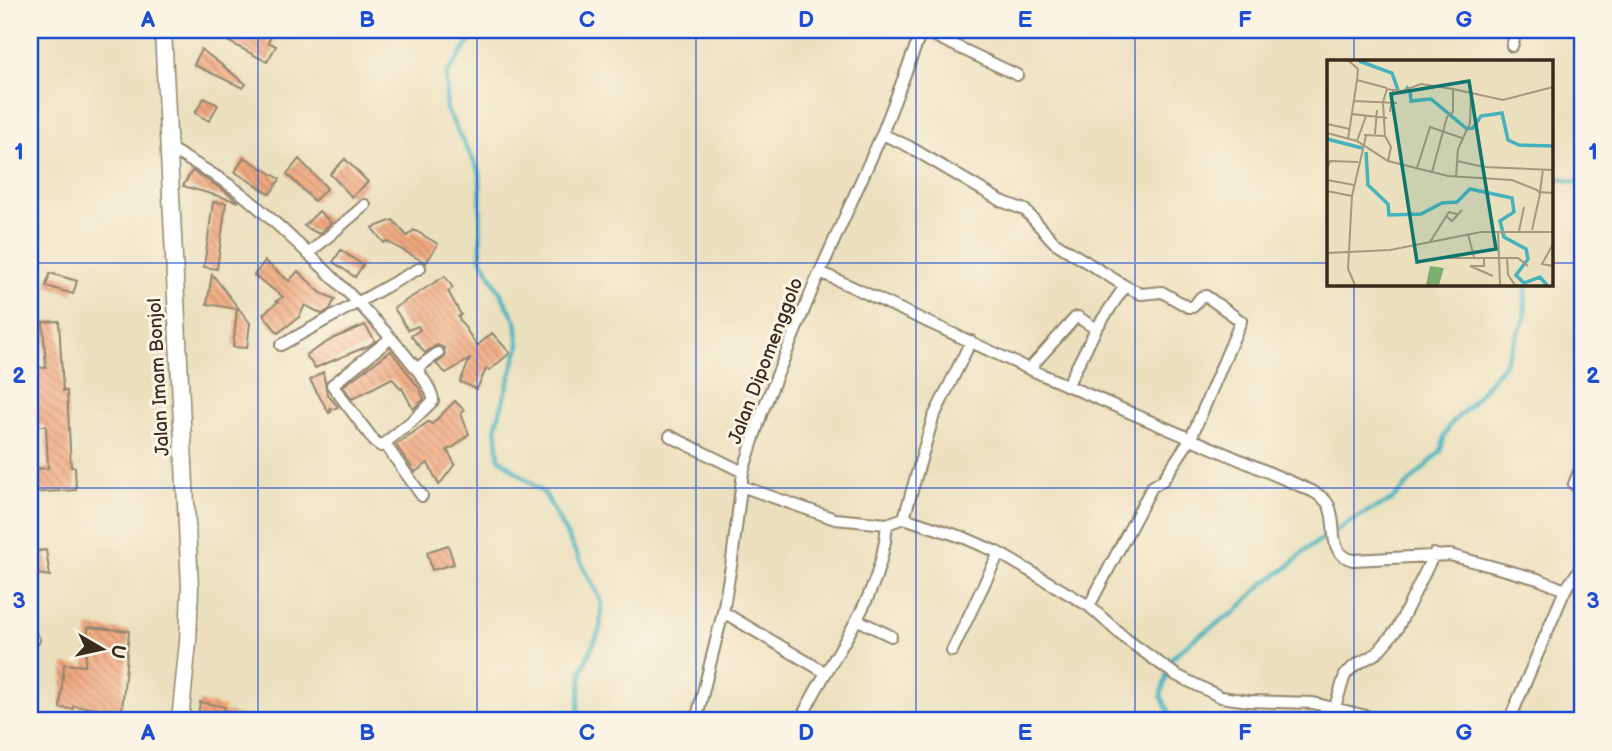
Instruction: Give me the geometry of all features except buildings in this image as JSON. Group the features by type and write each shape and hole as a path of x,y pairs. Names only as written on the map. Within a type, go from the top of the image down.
{"main road":[{"name":"Jalan Imam Bonjol","path":"163,30 190,587 180,721"}],"street":[{"path":"922,30 1017,75"},
{"name":"Jalan Dipomenggolo","path":"696,721 723,612 743,472 762,412 820,272 882,134 922,30"},
{"path":"1512,46 1517,30"},
{"path":"882,134 908,146 1001,201 1025,210 1054,242 1125,286 1141,294 1162,292 1187,307 1193,307 1199,298 1206,296 1241,321 1191,438 1163,480 1152,486 1089,606"},
{"path":"169,148 242,194 359,301 391,338 416,369 433,395 433,401 381,446 375,442 332,385 391,338"},
{"path":"308,254 365,205"},
{"path":"281,345 420,268"},
{"path":"820,272 1029,369 1324,498 1330,507 1335,544 1339,553 1353,560 1434,554 1468,558 1565,590"},
{"path":"1068,386 1096,329 1125,286"},
{"path":"1029,369 1074,318 1078,317 1096,329"},
{"path":"904,518 933,418 971,341"},
{"path":"416,369 438,353"},
{"path":"670,436 743,472"},
{"path":"386,444 422,496"},
{"path":"1582,464 1574,484 1582,492"},
{"path":"741,486 835,519 887,524 904,518 999,552 1089,606 1126,639 1176,676 1221,696 1249,701 1314,703 1387,721"},
{"path":"800,721 858,620 883,560 887,524"},
{"path":"952,652 999,552"},
{"path":"1335,707 1345,675 1354,666 1377,653 1397,629 1434,554"},
{"path":"1509,721 1565,590 1582,566"},
{"path":"723,612 826,673"},
{"path":"858,620 891,636"}],"waterway":[{"path":"478,30 447,74 446,109 480,173 481,258 516,321 519,346 496,426 499,458 545,494 602,602 600,629 582,670 577,721"},
{"path":"1552,177 1582,183"},
{"path":"1173,721 1161,695 1171,659 1191,641 1235,612 1264,583 1287,568 1308,548 1366,512 1391,501 1441,451 1450,425 1503,366 1525,318 1526,285"}]}
